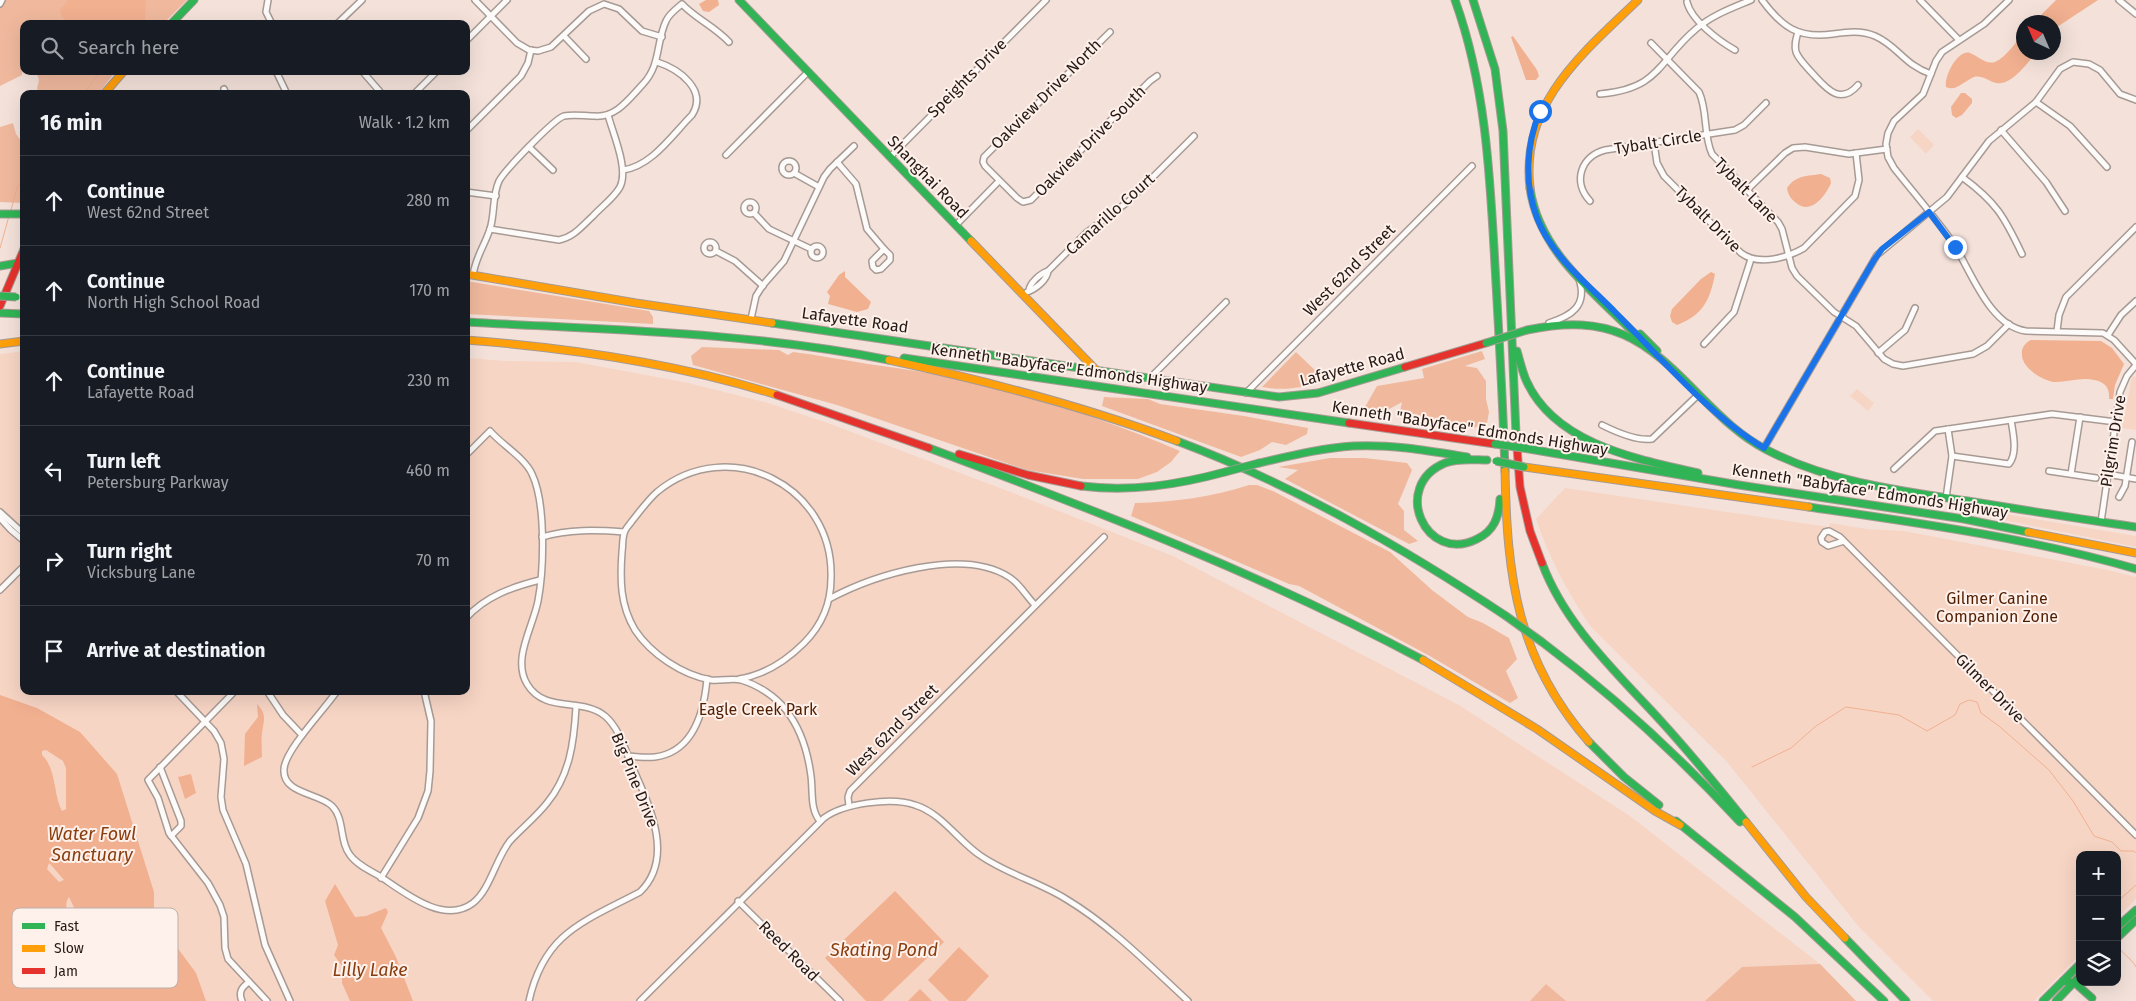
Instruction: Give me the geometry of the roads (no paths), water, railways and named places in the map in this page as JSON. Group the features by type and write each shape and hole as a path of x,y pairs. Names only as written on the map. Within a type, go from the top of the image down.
{"main road":[{"path":"175,20 194,0"},
{"name":"Shanghai Road","path":"739,0 956,226 1026,293 1097,371"},
{"path":"1455,0 1472,52 1482,99 1492,208 1508,559 1515,603 1527,640 1550,690 1581,735 1618,773 1789,912 1884,1001"},
{"path":"1473,0 1492,58 1501,108 1520,487 1530,531 1546,574 1568,614 1590,644 1698,762 1790,878"},
{"path":"1638,0 1557,83 1540,111 1531,137 1528,174 1534,209 1549,241 1575,272 1652,351"},
{"path":"107,90 121,75"},
{"path":"1,214 20,214"},
{"path":"0,266 20,262"},
{"path":"0,306 20,264"},
{"name":"Lafayette Road","path":"470,275 751,320 1282,397 1316,393 1536,328 1572,323 1600,327 1629,337 1652,351 1733,429 1764,448 1811,469 1870,484 1946,498 2136,527"},
{"path":"0,296 20,297"},
{"path":"0,312 20,314"},
{"path":"1512,313 1518,356 1528,384 1546,410 1567,430 1606,447 1647,460 1770,488"},
{"path":"1618,315 1655,348 1666,364"},
{"path":"470,322 797,344 922,366 1008,386 1110,416 1182,442 1265,478 1355,523 1443,574 1506,616 1605,690 1674,752 1855,949 1906,1001"},
{"path":"470,340 565,350 673,368 763,391 897,435 1196,550 1330,612 1399,647 1480,693 1566,747 1680,825"},
{"path":"0,344 20,342"},
{"name":"Kenneth \"Babyface\" Edmonds Highway","path":"797,344 947,363 1523,448 1731,484 1770,488 1973,520 2136,553"},
{"path":"1487,460 1444,463 1432,470 1423,480 1418,493 1417,511 1424,527 1436,539 1454,545 1472,543 1488,532 1498,516 1500,500 1497,389 1499,345"},
{"name":"Kenneth \"Babyface\" Edmonds Highway","path":"897,435 1033,478 1076,486 1114,489 1178,484 1310,452 1361,446 1400,447 1961,530 2068,551 2136,569"},
{"path":"2121,923 2136,910"},
{"path":"2121,934 2136,920"},
{"path":"2044,1001 2076,968"},
{"path":"2063,981 2076,979"},
{"path":"2056,1001 2076,980"},
{"path":"2083,986 2094,999"},
{"path":"2086,986 2094,999"}],"street":[{"path":"0,4 2,0"},
{"path":"268,0 266,12 270,20"},
{"path":"340,20 362,0"},
{"path":"475,0 518,44 530,50 548,49 589,11 604,2 620,9 642,31 662,37"},
{"path":"470,37 507,0"},
{"name":"Speights Drive","path":"890,157 1046,0"},
{"path":"1600,94 1621,91 1636,86 1653,76 1683,41 1702,24 1720,13 1751,0"},
{"path":"1762,0 1779,21 1798,32 1814,35 1854,32 1872,35 1890,45 1914,67 1931,74"},
{"path":"1920,0 1959,40"},
{"path":"2009,0 1987,22 1942,52 1936,61 1923,94 1892,124 1887,135 1887,149 1892,164 1952,241 1983,297 2009,324 2021,330 2099,332 2108,335 2136,365"},
{"path":"2119,0 2136,14"},
{"path":"1687,2 1690,10 1702,24 1718,39 1735,50"},
{"path":"470,275 490,229 500,178 554,122 562,117 608,115 616,111 646,81 657,62 667,19 682,4 691,14 716,29 729,42"},
{"name":"Oakview Drive North","path":"1000,181 984,166 984,157 1110,32"},
{"path":"1798,32 1795,44 1798,56 1827,89 1833,93 1845,94 1853,91 1858,86"},
{"path":"564,36 586,59"},
{"name":"Tybalt Lane","path":"1652,43 1700,94 1710,149 1714,157 1779,223 1792,268 1797,276 1834,312 1856,326 1878,353 1889,362 1901,366 1967,356 1987,346 2009,324"},
{"path":"470,127 521,76 528,63 530,50"},
{"path":"623,170 635,167 647,160 692,116 696,107 697,97 691,84 676,70 657,62"},
{"path":"1764,448 1877,255 1950,194 1989,141 2036,102 2060,69 2069,63 2079,62 2096,67 2118,93 2136,100"},
{"path":"726,155 808,72"},
{"path":"278,75 285,90"},
{"path":"365,75 379,90"},
{"path":"418,90 432,75"},
{"name":"Oakview Drive South","path":"1000,181 1020,200 1030,201 1157,76"},
{"path":"2036,102 2070,126 2107,167"},
{"name":"Tybalt Circle","path":"1590,201 1584,193 1580,182 1581,170 1588,159 1594,154 1605,150 1738,129 1766,103"},
{"path":"490,229 555,239 568,237 577,232 616,192 623,179 623,170 608,115"},
{"path":"2001,130 2050,186 2065,210"},
{"name":"Camarillo Court","path":"1026,293 1033,290 1048,276 1048,271 1086,233 1132,198 1194,136"},
{"name":"Tybalt Drive","path":"1654,143 1657,163 1662,174 1741,253 1750,259 1762,260 1799,251 1808,245 1856,196 1859,180 1856,153"},
{"path":"751,320 754,302 762,286 780,267 828,171 854,146"},
{"path":"529,147 553,170"},
{"path":"1747,190 1785,153 1793,148 1805,147 1845,154 1887,149"},
{"path":"837,162 856,184 867,229 884,249"},
{"name":"West 62nd Street","path":"1246,393 1472,166"},
{"path":"794,173 819,187"},
{"path":"1962,177 1984,194 1999,210 2022,254"},
{"path":"956,226 1000,181"},
{"path":"470,193 496,196"},
{"path":"754,213 769,229 811,249"},
{"path":"2057,331 2060,310 2066,297 2136,227"},
{"path":"716,251 735,261 762,286"},
{"path":"1704,344 1734,312 1750,259"},
{"path":"1536,328 1567,317 1577,308 1581,291 1580,281 1575,272"},
{"path":"2108,335 2121,315 2136,301"},
{"path":"1149,379 1226,302"},
{"path":"1878,353 1905,330 1915,308"},
{"name":"Pilgrim Drive","path":"2101,522 2107,474 2123,383 2136,365"},
{"path":"1602,425 1614,431 1652,439 1698,394"},
{"path":"1894,469 1931,433 1948,429 2048,414 2116,422"},
{"path":"2072,474 2080,417"},
{"path":"1952,456 2010,463 2014,444 2011,420"},
{"path":"1946,498 1952,456 1948,429"},
{"name":"Big Pine Drive","path":"470,451 490,431 502,444 523,461 531,472 539,501 542,537 540,580 537,608 522,656 523,676 531,690 540,698 554,704 593,710 607,718 618,734 628,756 656,828 657,853 652,875 640,892 583,923 555,943 538,970 529,1001"},
{"path":"2119,497 2124,488 2132,442"},
{"path":"719,467 752,470 789,488 804,501 814,514 826,540 831,559 829,599 817,626 798,650 767,671 739,679 720,681 689,674 672,664 645,642 634,626 625,607 621,589 624,532 656,494 680,477 703,469 719,467"},
{"path":"2049,471 2096,478"},
{"path":"2107,474 2136,478"},
{"path":"0,512 20,530"},
{"path":"0,518 10,530 20,537"},
{"path":"542,537 561,531 603,530 624,532"},
{"name":"West 62nd Street","path":"849,806 848,797 850,792 1104,536"},
{"name":"Gilmer Drive","path":"1844,541 2136,835"},
{"path":"829,599 895,573 925,566 953,564 982,567 1005,574 1016,582 1035,605"},
{"path":"0,590 20,570"},
{"path":"470,614 501,592 540,580"},
{"path":"628,756 647,758 660,756 683,745 694,730 700,717 707,679"},
{"path":"739,679 773,696 794,722 807,756 815,813 820,821"},
{"path":"180,695 217,734 223,749 221,798 224,813 245,861 265,947 290,1001"},
{"path":"231,695 148,780 158,798 171,836 204,877 215,894 224,917 227,957 232,965 267,1001"},
{"path":"270,695 302,735"},
{"path":"334,695 302,735 285,764 285,778 295,788 332,806 338,815 345,846 349,854 358,862 416,900 439,908 458,910 474,902 507,845 547,804 562,781 572,748 576,707"},
{"path":"381,878 418,818 428,791 431,720 425,695"},
{"path":"160,767 181,821 181,826 171,836"},
{"path":"640,1001 820,821 835,810 849,806 895,802 912,804 927,810 984,859 1050,889 1089,914 1117,936 1188,1001"},
{"name":"Reed Road","path":"738,901 840,1001"},
{"path":"242,1001 240,996 241,990 249,982"}],"water":[{"path":"68,0 146,0 146,20 65,20 60,10"},
{"path":"706,0 718,0 719,5 709,12 703,11 699,4"},
{"path":"2056,0 2098,0 2061,24 2061,15 2041,15"},
{"path":"1513,36 1537,70 1539,76 1536,80 1526,80 1511,37"},
{"path":"2016,42 2016,60 2030,60 2008,81 1996,83 1982,77 1974,77 1957,87 1946,87 1947,76 1953,64 1961,55 1970,53 1992,63 2007,53"},
{"path":"1961,93 1965,93 1972,99 1972,103 1962,115 1956,118 1952,115 1951,107"},
{"path":"1821,174 1830,178 1831,183 1821,199 1806,207 1801,206 1792,199 1787,188 1790,184 1802,177"},
{"path":"845,271 845,277 871,302 868,309 857,312 828,304 830,296 827,292 839,275"},
{"path":"1711,272 1715,274 1711,292 1704,306 1686,321 1677,325 1672,322 1670,316 1672,309 1701,279"},
{"path":"2031,340 2101,341 2112,348 2124,364 2115,385 2113,399 2109,399 2108,389 2098,381 2085,379 2056,382 2040,377 2023,360 2022,350"},
{"name":"Water Fowl Sanctuary","path":"0,695 37,708 80,732 117,774 154,892 154,908 74,908 69,897 67,908 12,908 12,988 178,988 178,949 196,973 206,1001 0,1001","holes":["46,750 63,761 66,768 66,809 62,811 53,775 42,755 42,751","49,863 64,880 59,882 47,869"]},
{"path":"257,704 264,717 262,757 244,766 245,734 258,717"},
{"path":"191,774 196,793 185,799 178,777"},
{"name":"Lilly Lake","path":"335,884 355,917 366,916 386,908 388,912 381,928 396,957 413,1001 350,1001 342,983 342,966 334,955 338,945 325,901"},
{"name":"Skating Pond","path":"895,891 944,942 882,1001 866,1001 825,958"},
{"path":"959,947 989,976 966,1001 949,1001 928,980"},
{"path":"920,989 932,1001 908,1001"}],"waterway":[{"path":"87,90 97,75"},
{"path":"11,210 17,188 20,184"},
{"path":"0,248 9,216"},
{"path":"1752,767 1791,748 1816,726 1846,707 1899,715 1927,731 1955,715 1960,704 1969,700 1977,702 1981,713 1999,726 2049,770 2073,801 2094,836 2112,842 2121,851 2134,851 2136,853"},
{"path":"2121,898 2136,885"},
{"path":"2121,950 2136,967"}],"park label":[{"name":"Gilmer Canine Companion Zone","path":"1997,607"},
{"name":"Eagle Creek Park","path":"758,709"}]}
